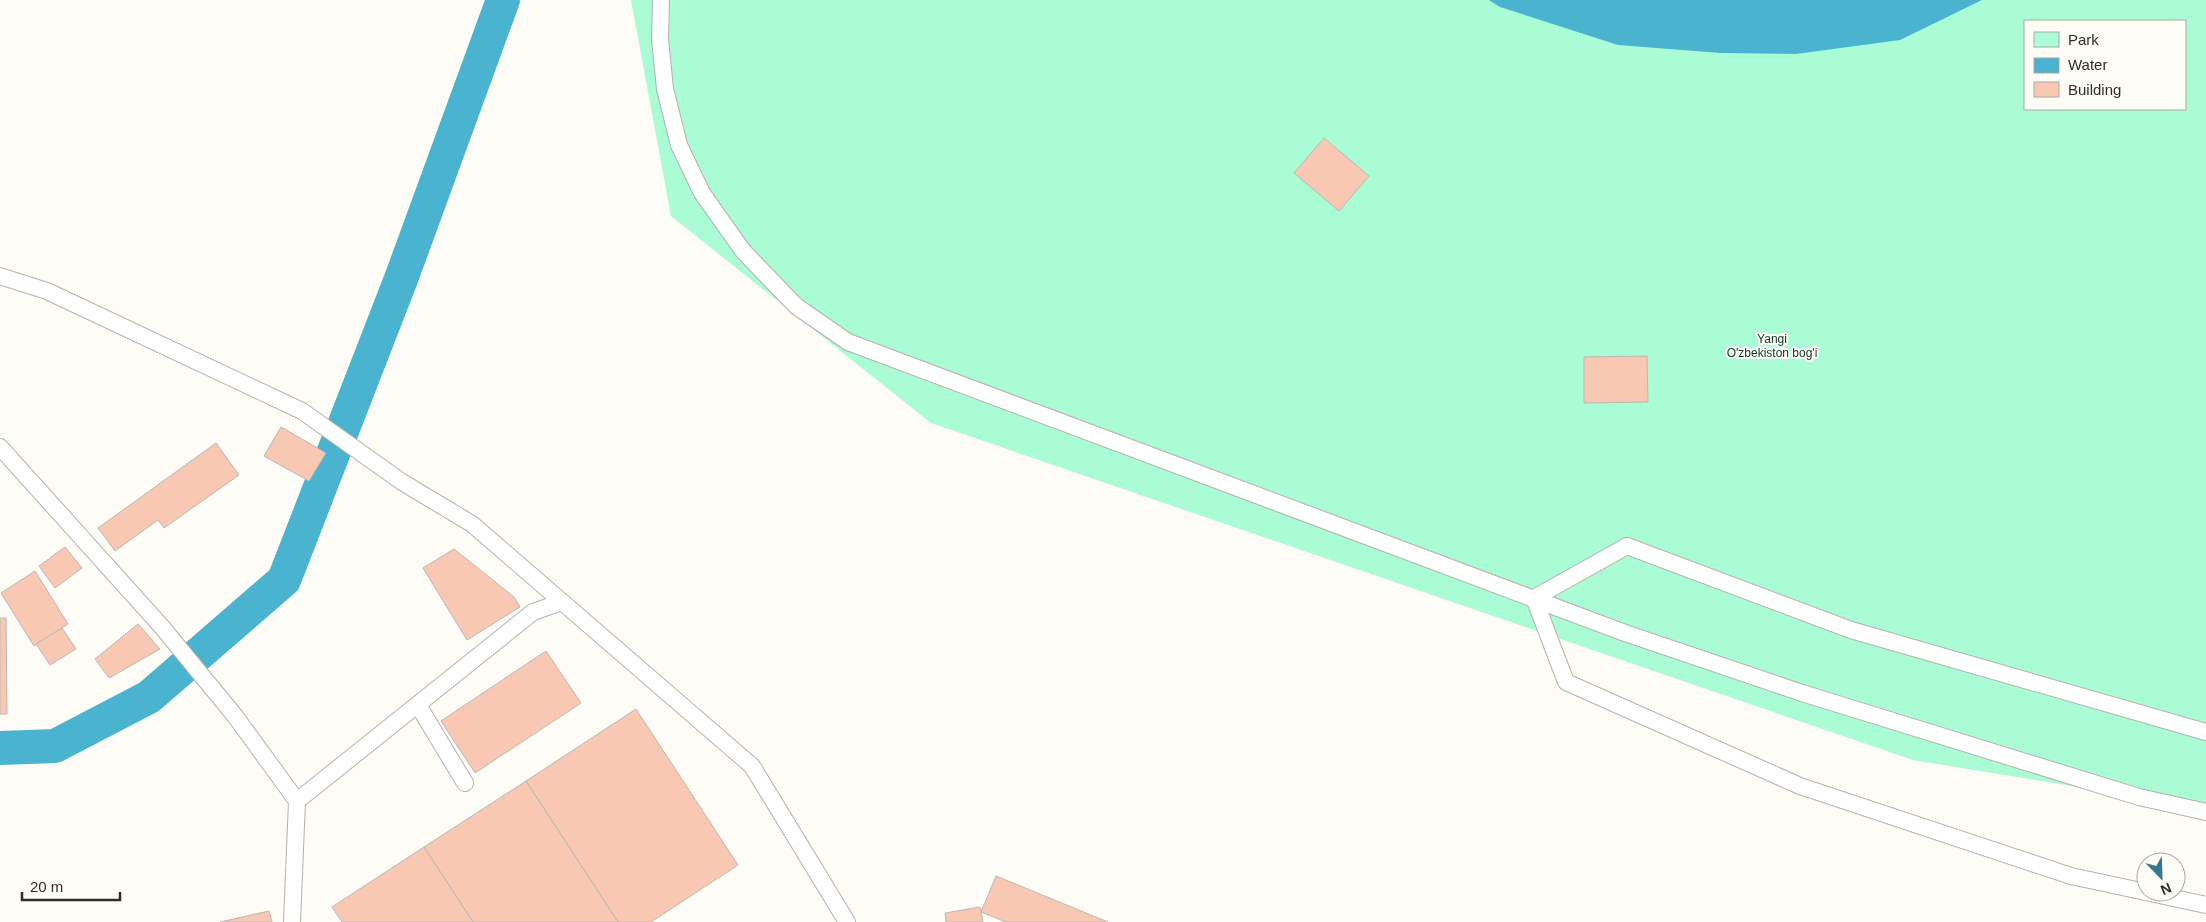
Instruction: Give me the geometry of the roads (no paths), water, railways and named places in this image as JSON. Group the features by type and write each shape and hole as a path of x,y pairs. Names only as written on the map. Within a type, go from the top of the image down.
{"lane":[{"path":"661,0 660,39 665,89 679,146 702,193 743,251 790,300 848,342 1534,598 1802,693 2140,797 2206,812"},
{"path":"0,276 47,291 302,411 402,482 472,524 752,766 847,922"},
{"path":"0,447 162,627 235,716 297,801 292,922"},
{"path":"1534,598 1627,546 1850,630 2206,732"},
{"path":"1534,598 1566,682 1800,786 2071,876 2206,905"},
{"path":"297,801 533,612 562,602"},
{"path":"418,705 465,783"}],"water":[{"path":"1489,0 1982,0 1900,40 1796,54 1721,53 1618,45 1500,7"}],"waterway":[{"path":"0,748 55,746 149,697 284,580 401,279 503,0"}],"park label":[{"name":"Yangi O'zbekiston bog'i","path":"1772,346"}]}
